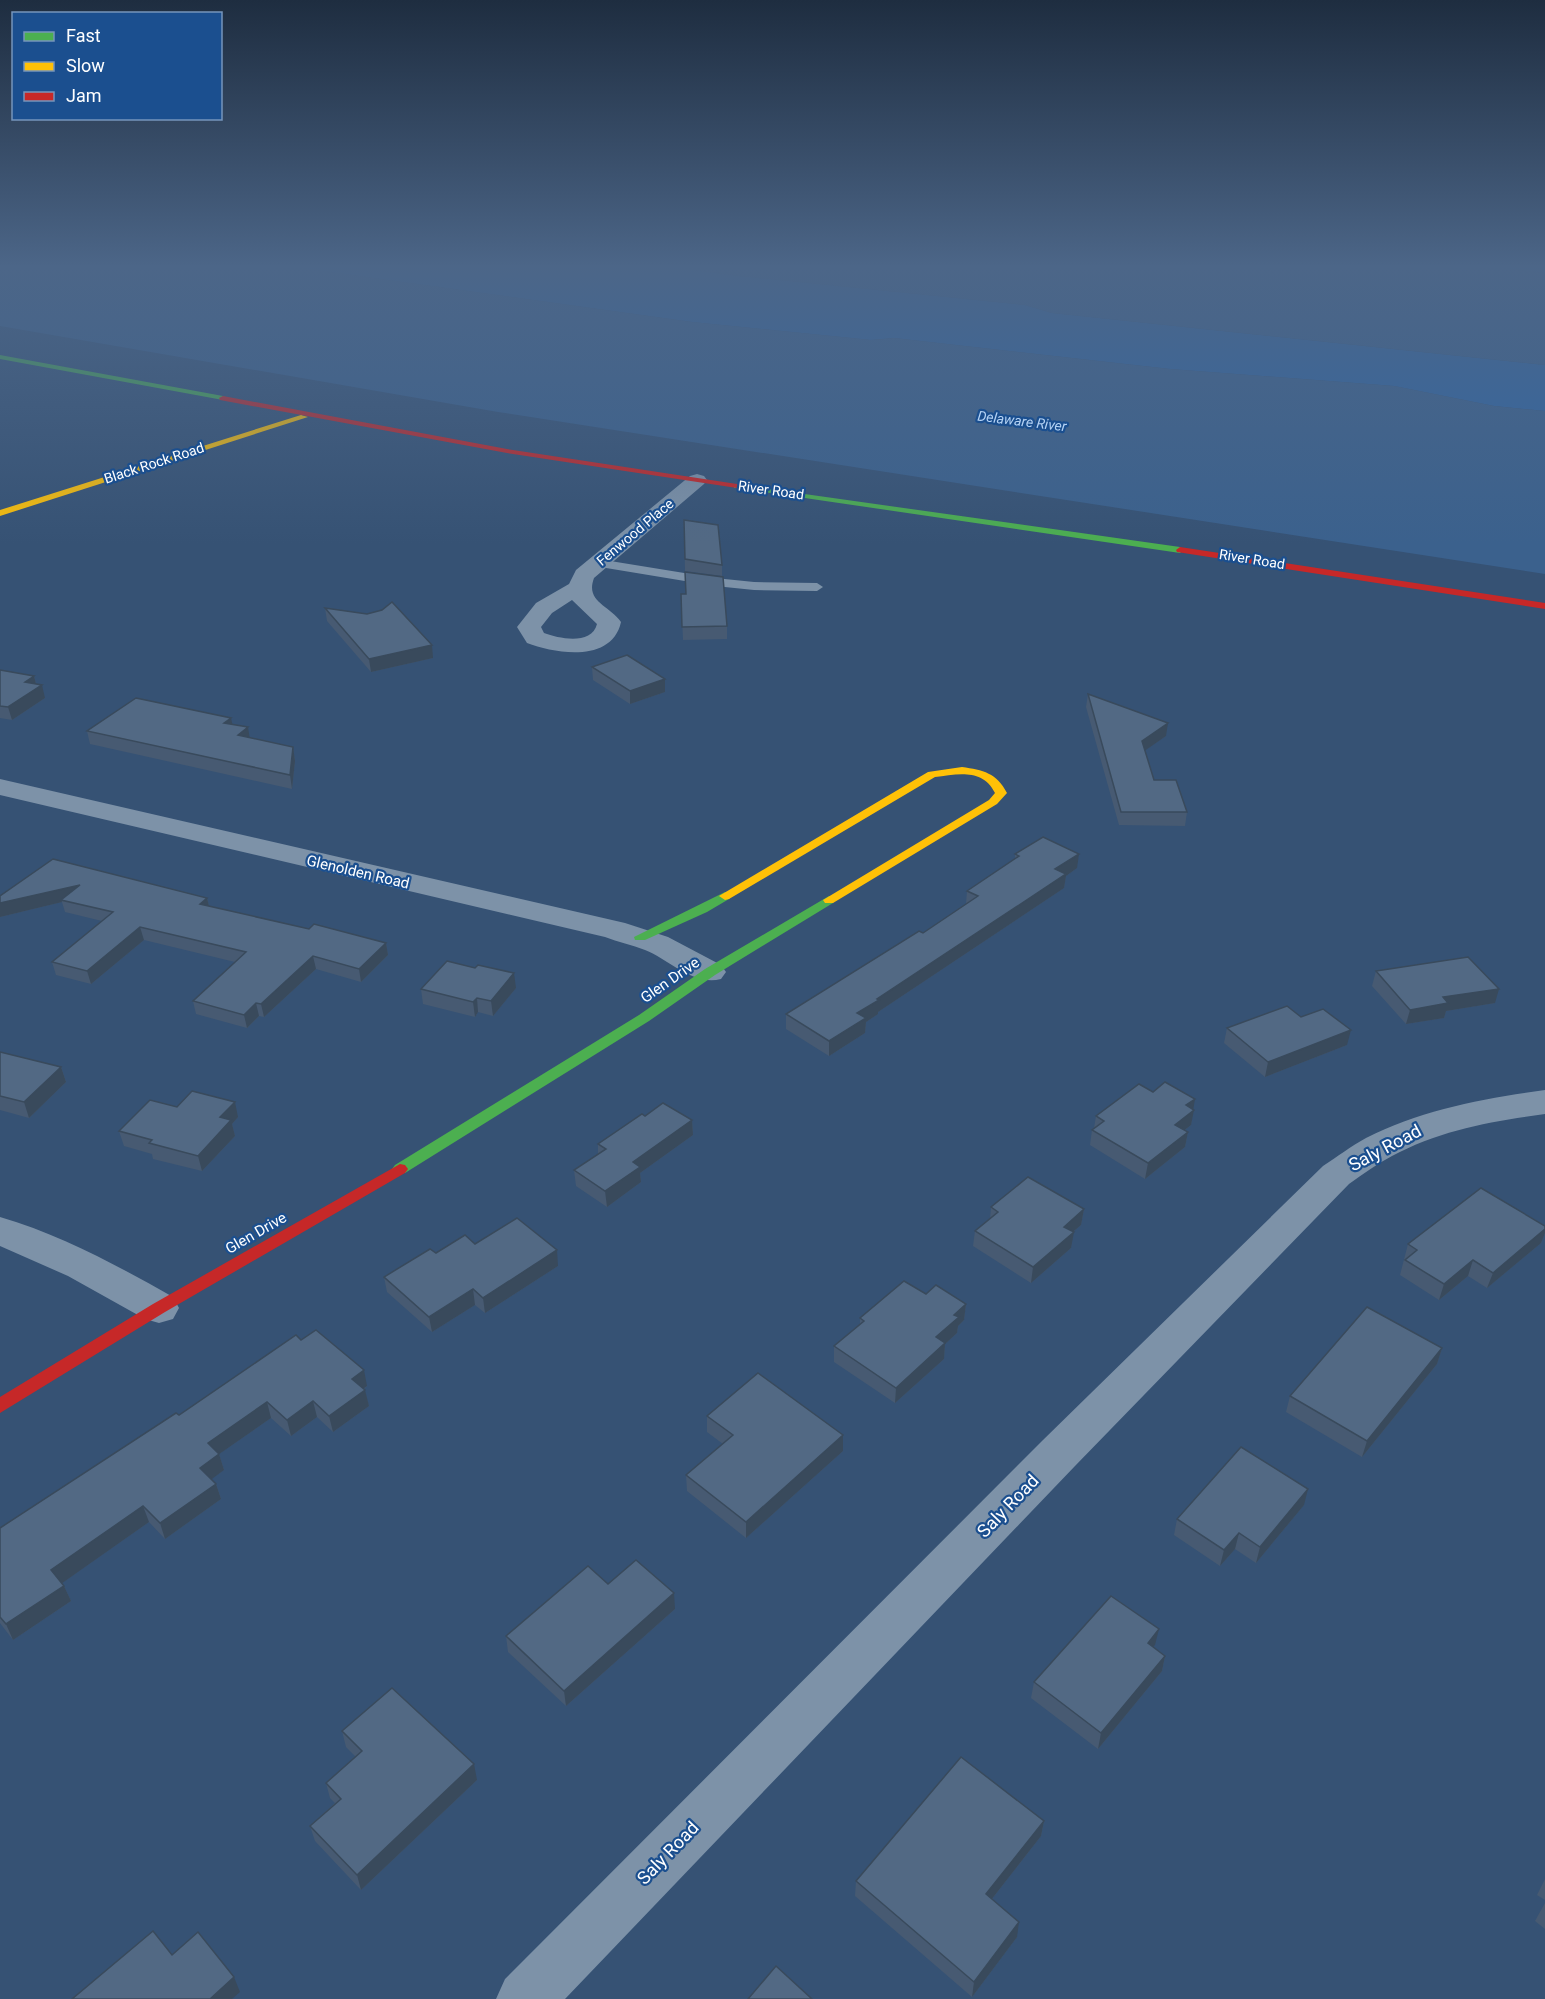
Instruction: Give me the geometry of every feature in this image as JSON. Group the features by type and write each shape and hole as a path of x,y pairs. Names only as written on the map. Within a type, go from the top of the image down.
{"main road":[{"name":"River Road","path":"2,357 456,442 697,480 1222,555 1545,606"},
{"name":"Black Rock Road","path":"0,513 309,415"},
{"name":"Glen Drive","path":"0,1406 159,1308 434,1149 644,1017 710,972 993,802 1001,793 998,784 991,777 972,770 932,774 703,909 640,937"}],"street":[{"name":"Fenwood Place","path":"579,588 584,575 697,480"},
{"name":"Glenolden Road","path":"0,787 640,937 710,972"},
{"name":"Saly Road","path":"525,1999 1059,1453 1336,1175 1379,1147 1428,1125 1484,1110 1545,1102"},
{"path":"0,1231 31,1241 97,1271 159,1308"}],"lane":[{"path":"598,563 725,583 817,587"}],"shaded area":[{"path":"1066,357 1472,357 1545,365 1545,411 1494,406 1394,386 1170,369"}],"water":[{"name":"Delaware River","path":"181,357 1066,357 1170,369 1394,386 1494,406 1545,411 1545,574 498,412"},
{"path":"1472,357 1545,357 1545,365"}],"building":[{"path":"684,520 718,525 722,565 685,559"},
{"path":"685,572 723,577 727,626 682,627 681,594 686,594"},
{"path":"392,602 432,645 369,659 325,608 367,614 382,610"},
{"path":"627,655 665,679 630,691 592,667"},
{"path":"0,670 34,676 25,682 42,685 8,707 0,706"},
{"path":"1088,694 1168,723 1142,741 1154,780 1176,780 1187,812 1121,812"},
{"path":"136,698 231,718 224,723 248,727 238,735 293,747 290,775 87,731"},
{"path":"1043,837 1079,854 1055,869 1066,874 857,1013 866,1018 829,1041 786,1014 919,931 923,933 978,896 967,891 1019,856 1015,854"},
{"path":"53,859 207,898 200,904 309,929 314,924 386,943 359,969 313,956 261,1004 256,1003 244,1015 193,1001 246,952 140,927 87,971 52,962 113,912 61,900 80,885 0,903 0,896"},
{"path":"1468,957 1499,989 1443,997 1448,1003 1410,1010 1376,971"},
{"path":"447,961 475,968 478,965 514,973 491,1001 477,998 473,1002 421,989"},
{"path":"1287,1006 1301,1017 1323,1009 1351,1030 1268,1062 1227,1028"},
{"path":"0,1052 61,1067 24,1102 0,1096"},
{"path":"1165,1082 1195,1099 1186,1105 1194,1110 1175,1125 1188,1132 1148,1163 1092,1130 1104,1121 1096,1116 1139,1084 1153,1092"},
{"path":"192,1091 235,1102 220,1117 231,1120 198,1156 149,1143 152,1140 119,1131 150,1100 177,1107"},
{"path":"663,1103 692,1120 633,1162 640,1167 605,1191 574,1170 606,1149 598,1144 642,1114 645,1116"},
{"path":"1028,1177 1084,1209 1064,1227 1074,1232 1033,1267 975,1231 998,1212 991,1207"},
{"path":"1481,1188 1545,1226 1545,1229 1493,1273 1473,1260 1444,1284 1405,1260 1417,1250 1408,1244"},
{"path":"517,1218 557,1250 483,1298 473,1289 429,1317 384,1277 430,1249 436,1253 465,1235 475,1244"},
{"path":"904,1281 926,1294 936,1285 966,1304 954,1315 959,1317 936,1337 945,1343 896,1388 834,1346 864,1321 860,1318"},
{"path":"1367,1307 1442,1348 1367,1441 1290,1396"},
{"path":"316,1330 364,1370 352,1379 365,1390 329,1416 313,1401 287,1420 267,1402 208,1443 219,1454 200,1468 216,1484 160,1523 143,1506 51,1570 64,1586 6,1624 0,1617 0,1528 176,1413 179,1415 296,1335 301,1340"},
{"path":"758,1373 843,1435 746,1522 686,1475 733,1435 707,1416"},
{"path":"1241,1447 1308,1489 1260,1547 1239,1533 1224,1550 1177,1519"},
{"path":"636,1560 674,1593 564,1691 506,1636 588,1566 608,1584"},
{"path":"1111,1596 1159,1629 1148,1643 1165,1656 1101,1733 1034,1682"},
{"path":"392,1688 474,1764 357,1875 310,1826 341,1799 326,1783 362,1751 342,1731"},
{"path":"961,1757 1044,1821 986,1894 1019,1922 974,1982 856,1881"},
{"path":"153,1931 172,1955 198,1932 234,1977 210,1999 72,1999"},
{"path":"776,1966 812,1999 748,1999"}],"traffic: fast":[{"path":"2,357 223,398"},
{"path":"737,486 1180,550"},
{"path":"640,937 703,909 725,896"},
{"path":"400,1169 644,1018 710,972 829,900"}],"traffic: slow":[{"path":"0,513 304,417"},
{"path":"725,896 932,774 962,770 982,773 996,783 1001,793 993,802 829,900"}],"traffic: jam":[{"path":"223,398 507,451 737,486"},
{"path":"1180,550 1545,606"},
{"path":"0,1406 159,1308 400,1169"}]}
